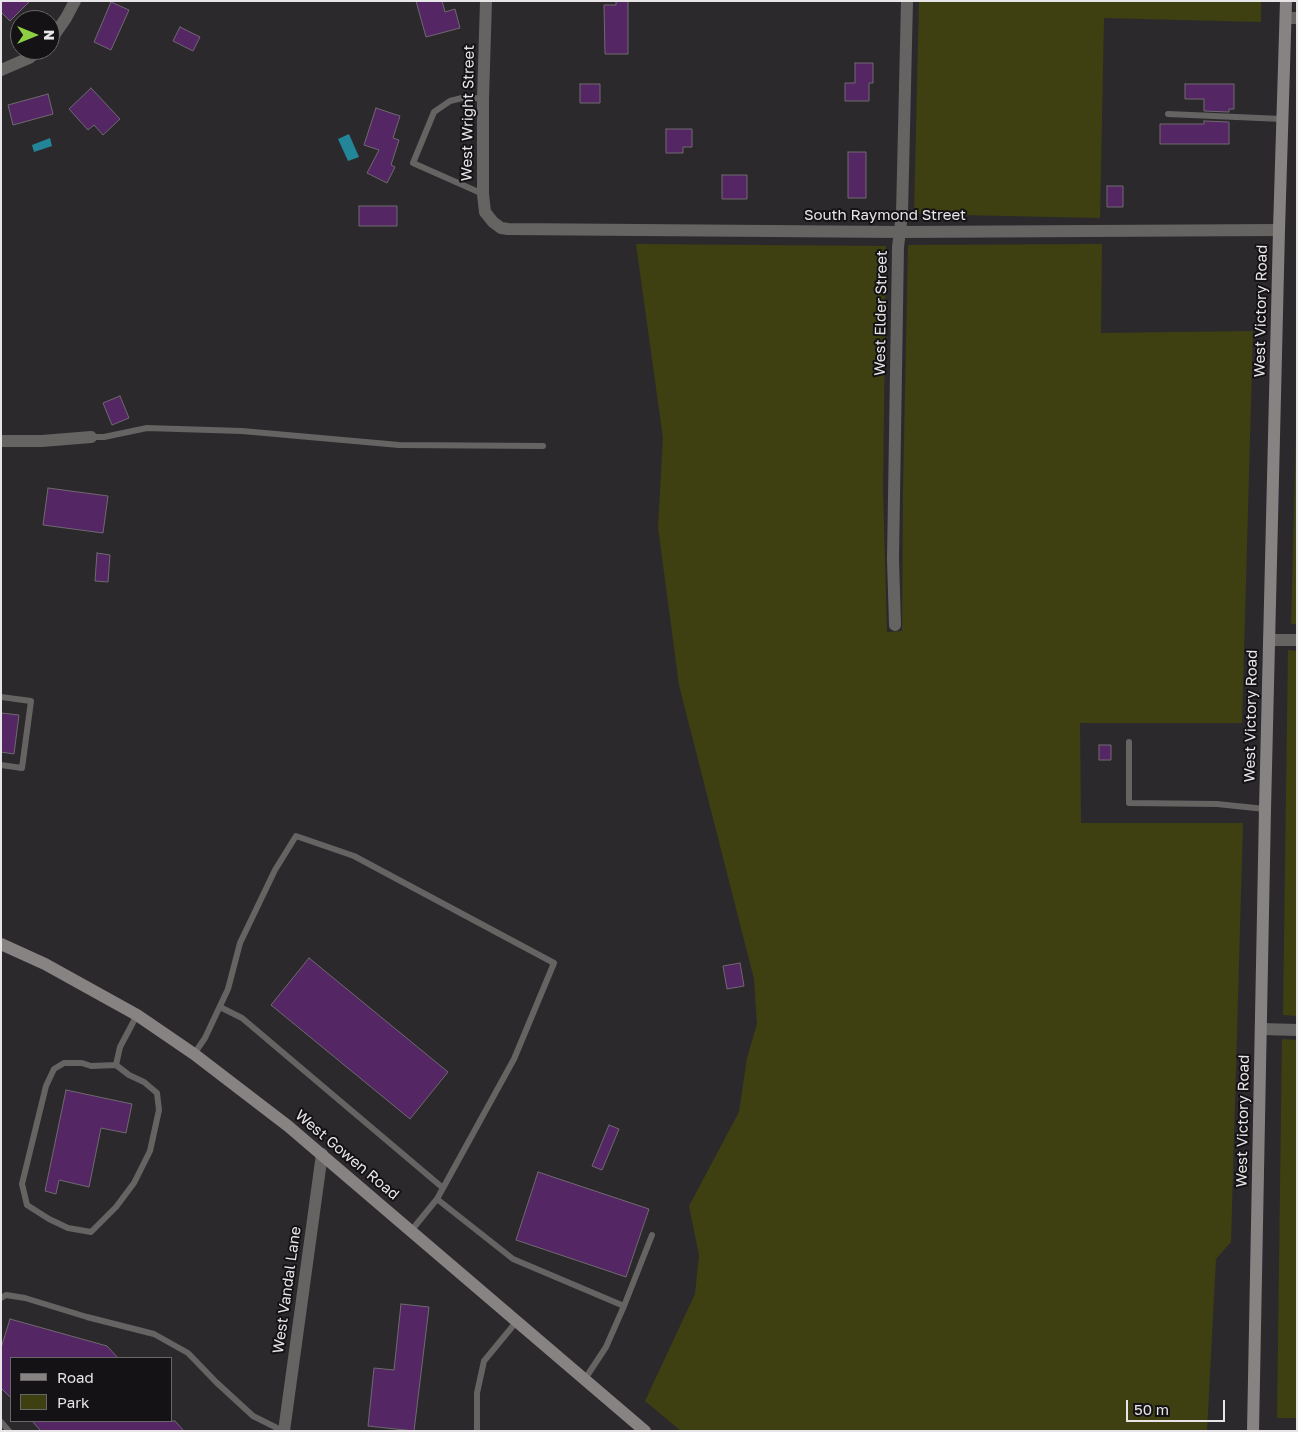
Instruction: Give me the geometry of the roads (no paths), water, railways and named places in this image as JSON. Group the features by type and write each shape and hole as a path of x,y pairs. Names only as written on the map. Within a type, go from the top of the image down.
{"main road":[{"name":"West Victory Road","path":"1253,1431 1279,230 1282,119 1291,18 1286,1"},
{"name":"West Gowen Road","path":"1,944 44,964 137,1015 194,1054 322,1154 645,1431"}],"street":[{"path":"60,27 75,1"},
{"name":"West Wright Street","path":"486,1 483,194 485,212 493,222"},
{"name":"West Elder Street","path":"895,626 893,558 898,247 902,214 907,1"},
{"path":"1,70 25,60"},
{"name":"South Raymond Street","path":"493,222 501,228 508,229 900,232 1279,230"},
{"path":"1,441 42,441 91,437"},
{"path":"1269,640 1297,640"},
{"path":"1261,1030 1297,1030"},
{"name":"West Vandal Lane","path":"284,1431 322,1154"}],"lane":[{"path":"483,99 466,97 450,101 434,112 413,163 483,194"},
{"path":"1168,114 1282,119"},
{"path":"91,437 104,437 147,428 242,431 399,445 543,446"},
{"path":"1,697 31,701 22,768 1,765"},
{"path":"1128,742 1128,803 1217,804 1265,809"},
{"path":"194,1054 205,1038 228,989 240,943 275,870 296,836 354,856 554,963 514,1059 437,1199 411,1231"},
{"path":"220,1006 242,1018 443,1188"},
{"path":"116,1065 120,1046 137,1015"},
{"path":"64,1063 82,1063 92,1066 116,1065 129,1075 144,1082 157,1093 159,1110 150,1150 134,1183 116,1207 91,1232 68,1228 27,1205 22,1184 46,1086 54,1069 64,1063"},
{"path":"437,1199 513,1259 624,1306"},
{"path":"585,1380 606,1347 652,1235"},
{"path":"1,1298 6,1295 25,1298 87,1317 154,1334 188,1353 253,1416 284,1431"},
{"path":"477,1431 477,1392 484,1361 517,1321"},
{"path":"1,1422 9,1431"}],"water":[{"path":"349,134 359,157 348,161 338,139"},
{"path":"50,138 52,146 34,152 32,145"}]}
